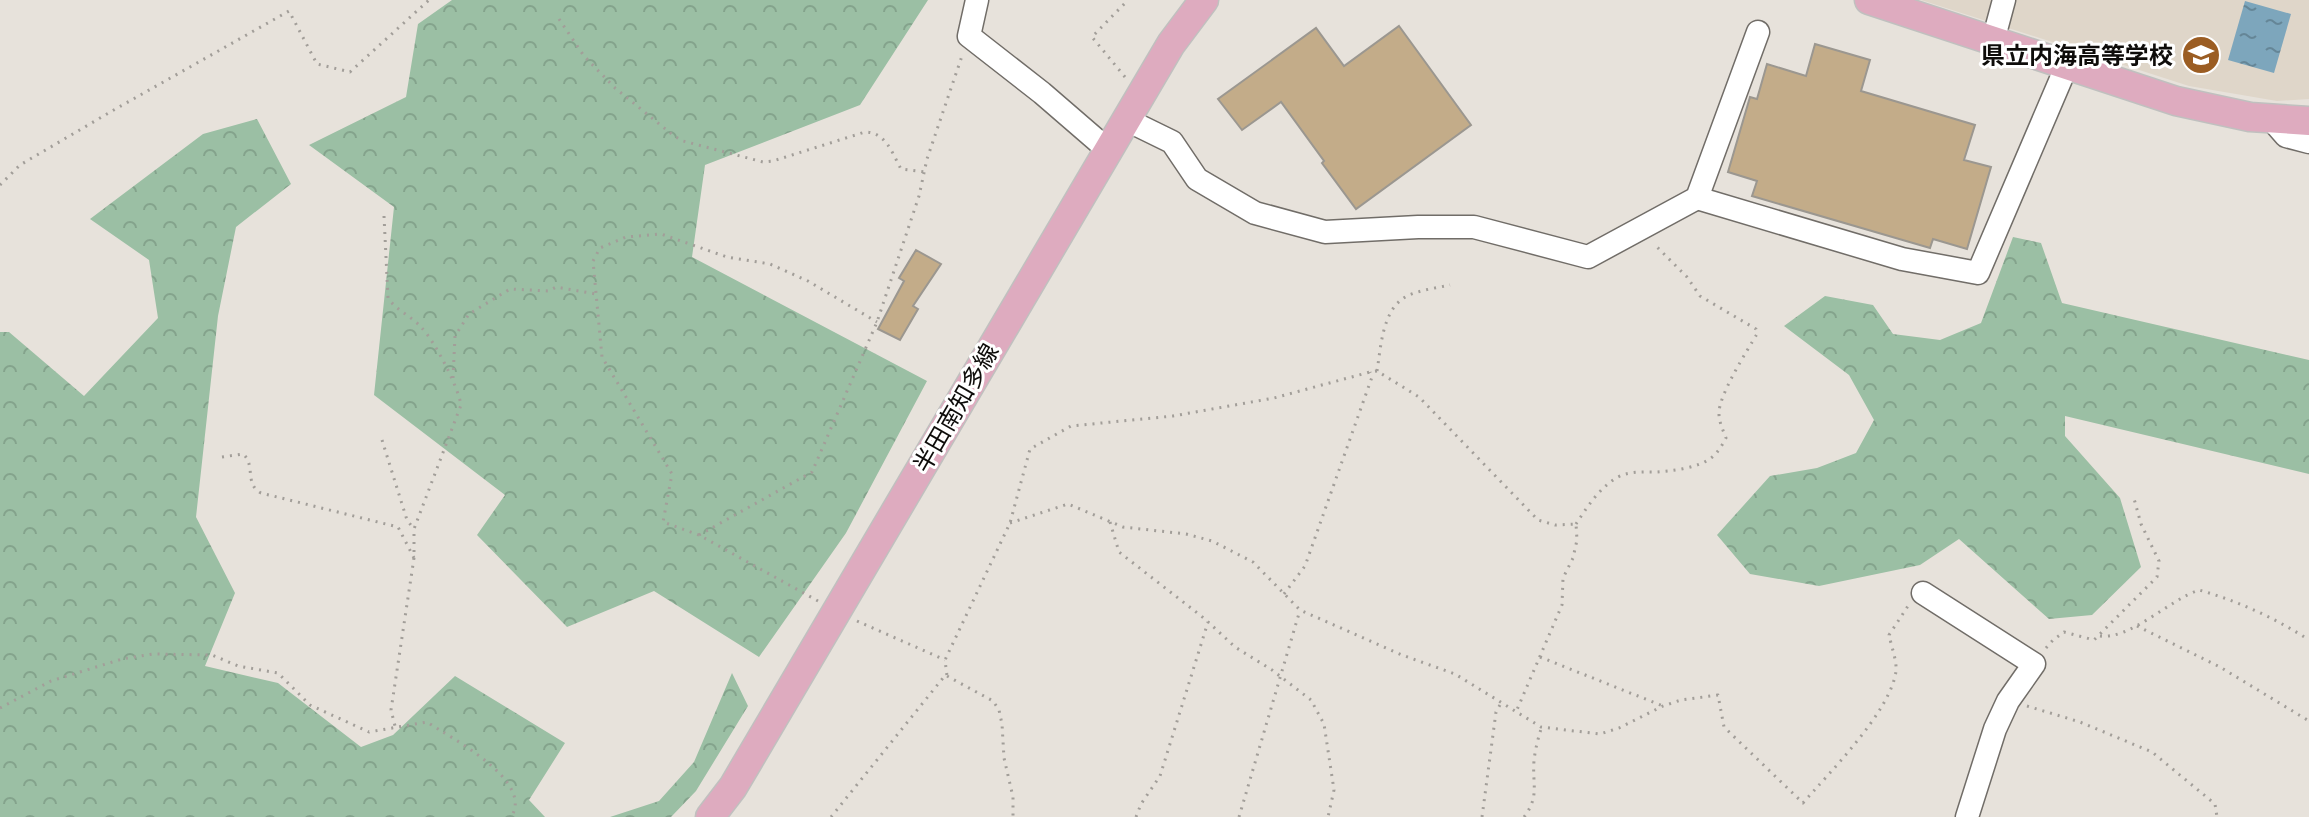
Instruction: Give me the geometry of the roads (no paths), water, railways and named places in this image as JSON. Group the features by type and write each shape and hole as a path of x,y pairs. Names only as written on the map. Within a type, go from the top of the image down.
{"main road":[{"name":"半田南知多線","path":"710,817 733,787 1171,44 1204,0"},
{"path":"1869,0 2176,101 2250,117 2309,121"}],"street":[{"path":"977,0 969,36 1108,150"},
{"path":"1993,41 2004,0"},
{"path":"1134,107 1172,142 1197,179 1255,213 1325,232 1474,227 1588,257 1697,198 1758,32"},
{"path":"1697,198 1902,259 1978,273 2067,65"},
{"path":"2272,120 2286,136 2309,142"},
{"path":"1923,593 2034,664 2008,701 1985,757 1967,817"}],"water":[{"path":"2245,1 2291,14 2274,73 2228,60"}],"place":[{"name":"県立内海高等学校","path":"2201,55"}]}
